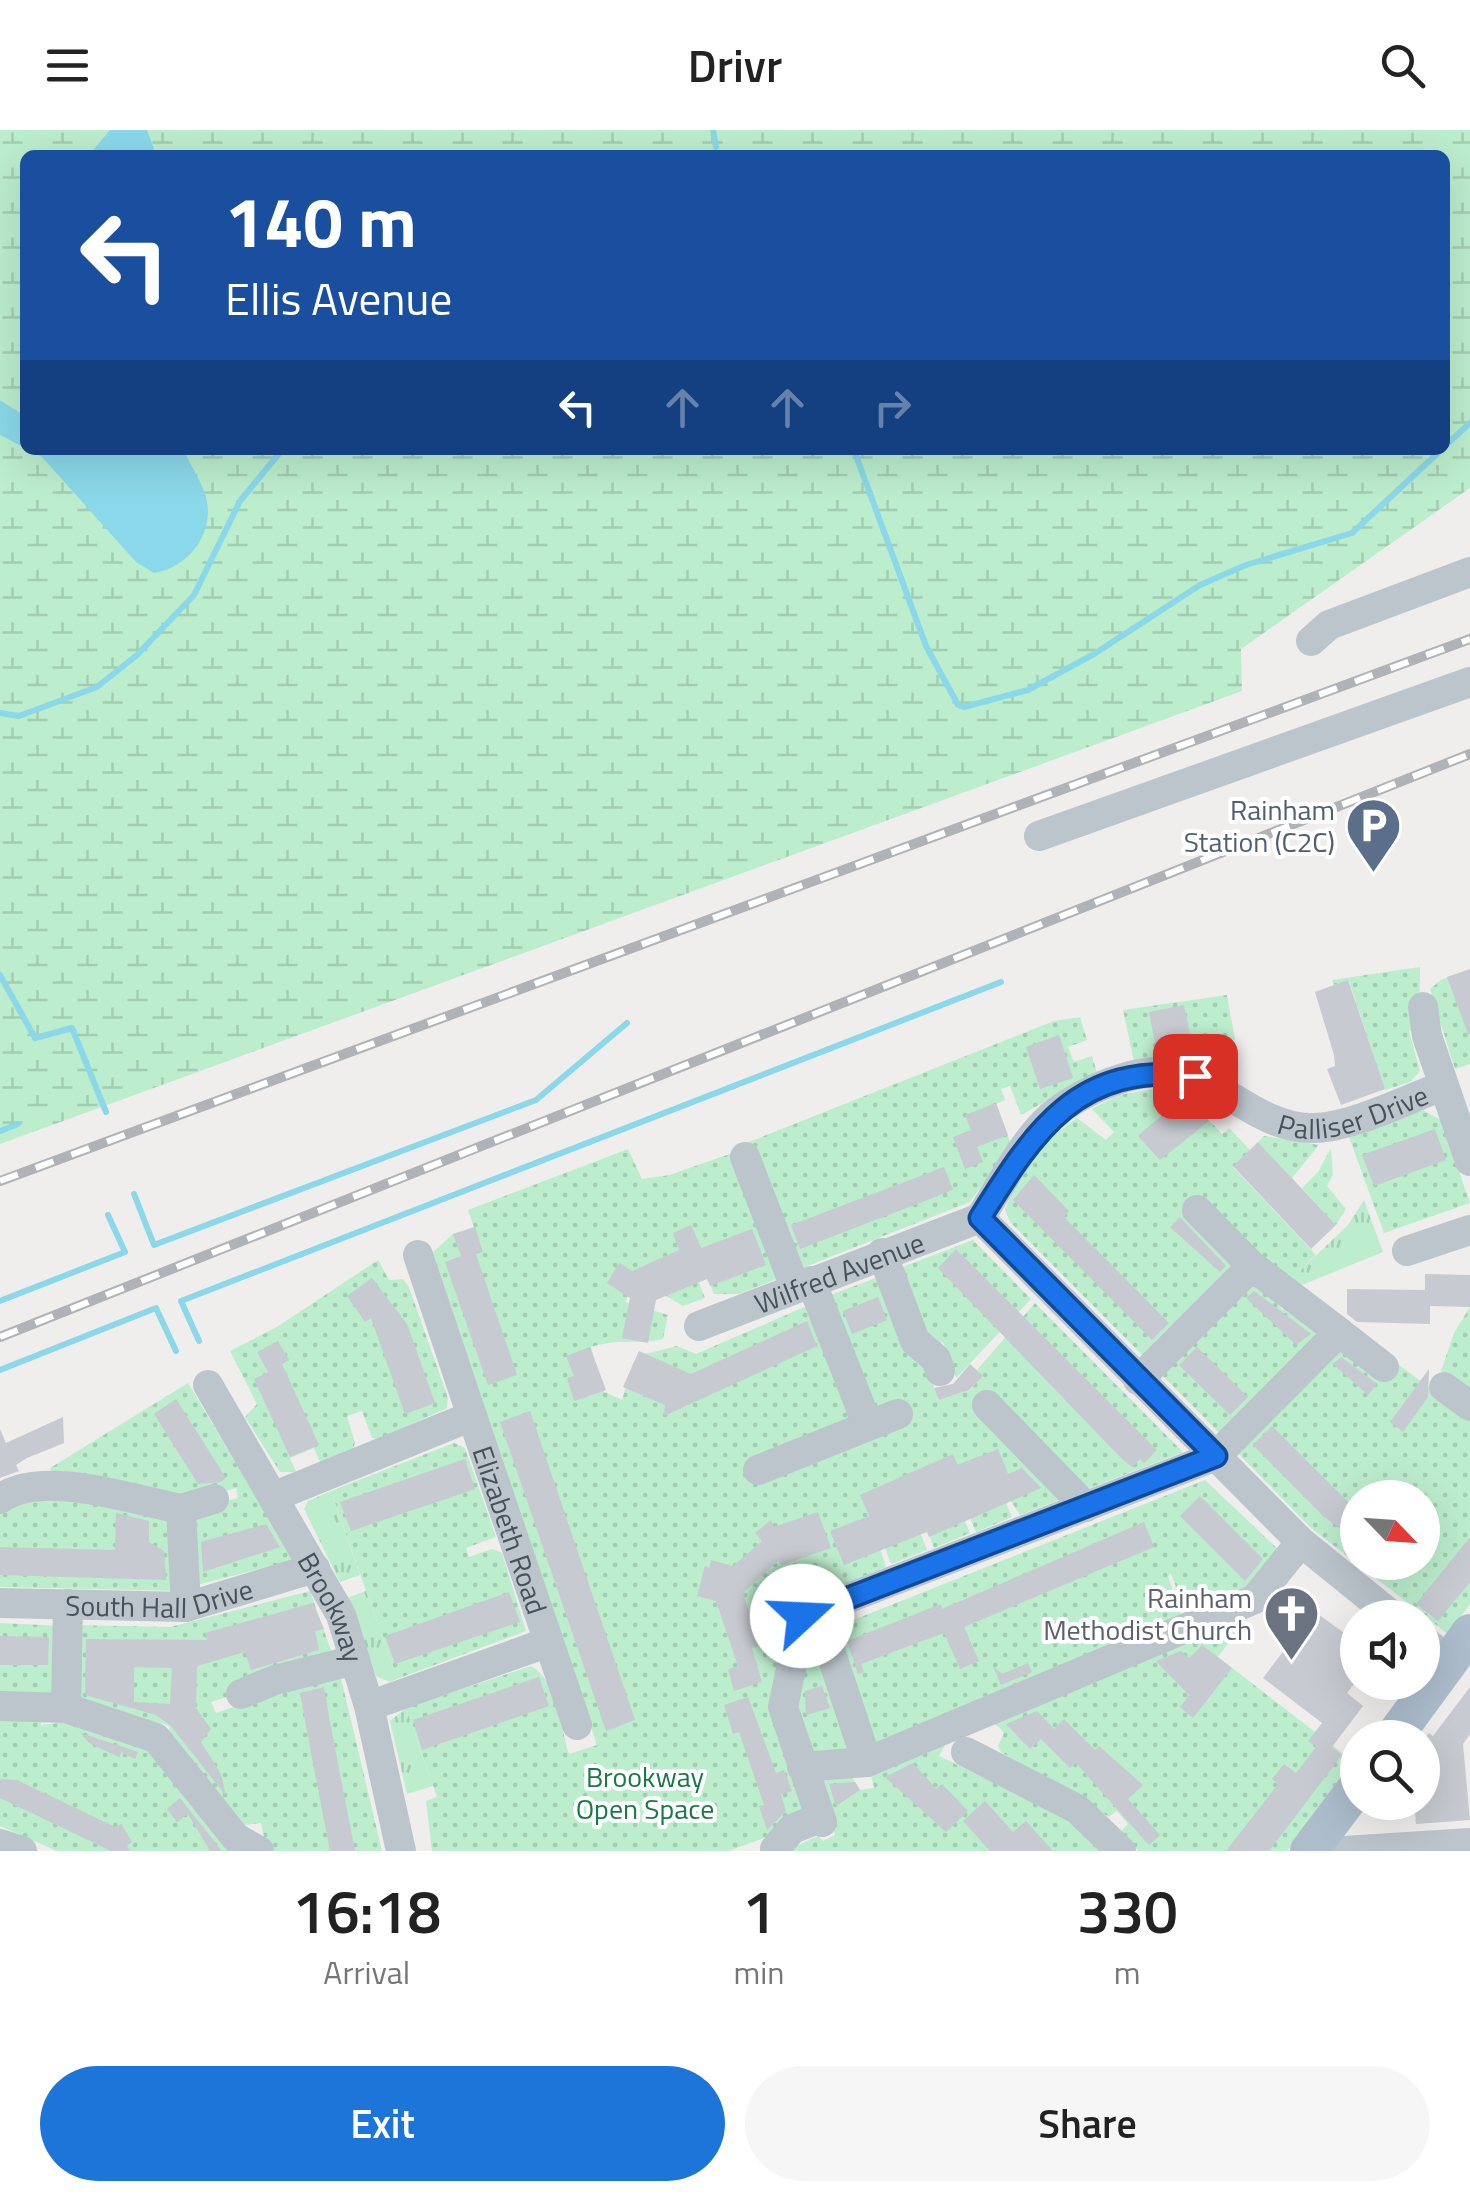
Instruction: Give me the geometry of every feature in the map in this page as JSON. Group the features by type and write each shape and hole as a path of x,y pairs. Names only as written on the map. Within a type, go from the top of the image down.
{"main road":[{"path":"1404,1720 1448,1645"},
{"path":"1327,1850 1342,1820"}],"street":[{"path":"1311,642 1329,625 1470,572"},
{"path":"1039,836 1470,682"},
{"name":"Palliser Drive","path":"1423,1007 1443,1086 1470,1161"},
{"name":"Palliser Drive","path":"980,1218 1050,1118 1091,1091 1129,1077 1161,1072 1195,1076 1280,1124 1314,1129 1443,1086"},
{"path":"746,1156 868,1426"},
{"path":"1197,1210 1252,1266 1384,1367"},
{"path":"980,1218 1300,1542 1372,1600"},
{"name":"Wilfred Avenue","path":"699,1326 980,1218"},
{"path":"1407,1251 1470,1230"},
{"path":"882,1253 916,1341 936,1358 940,1371"},
{"name":"Elizabeth Road","path":"418,1255 546,1643 577,1725"},
{"path":"1138,1380 1252,1266"},
{"path":"775,1849 792,1829 821,1820 783,1707 802,1616 1216,1456 1339,1332"},
{"name":"Brookway","path":"208,1385 341,1616 369,1706 401,1851"},
{"path":"1444,1387 1470,1406"},
{"path":"987,1405 1086,1507"},
{"path":"758,1470 898,1414"},
{"name":"Elizabeth Road","path":"273,1497 472,1416"},
{"path":"0,1499 24,1487 47,1485 181,1509 214,1499"},
{"path":"181,1509 186,1607"},
{"path":"802,1767 867,1762 1255,1598 1300,1542"},
{"name":"South Hall Drive","path":"0,1603 186,1607 315,1568"},
{"path":"66,1708 68,1604"},
{"path":"816,1611 867,1762"},
{"name":"Elizabeth Road","path":"369,1706 546,1643"},
{"path":"241,1694 356,1660"},
{"path":"0,1706 66,1708 156,1738 236,1838 259,1851"},
{"path":"966,1752 1077,1809 1121,1851"},
{"path":"1327,1850 1470,1843"},
{"path":"0,1844 22,1851"}],"green space":[{"path":"0,130 1470,130 1470,488 1241,649 1242,691 0,1144"},
{"path":"1420,967 1419,1027 1409,1031 1420,1071 1410,1082 1385,1090 1349,981 1334,985 1332,980"},
{"path":"1470,969 1470,1064 1455,1069 1430,989 1441,980"},
{"path":"1227,995 1235,1040 1134,1061 1123,1010"},
{"path":"1080,1017 1087,1040 1068,1047 1074,1062 1092,1056 1097,1073 1021,1115 1010,1086 1001,1089 1005,1100 996,1104 1011,1144 970,1202 792,1272 744,1144 1054,1021"},
{"path":"1161,1088 1185,1095 1222,1134 1229,1128 1250,1150 1233,1167 1316,1255 1286,1284 1244,1269 1150,1363 1010,1222 1005,1209 1035,1158 1065,1126 1077,1118 1106,1140 1114,1132 1092,1109 1118,1095"},
{"path":"1423,1110 1441,1120 1470,1203 1384,1233 1349,1137"},
{"path":"1264,1136 1319,1145 1292,1178 1258,1142"},
{"path":"1331,1148 1333,1175 1327,1186 1346,1209 1336,1225 1302,1188 1318,1172"},
{"name":"Brookway Open Space","path":"628,1149 642,1179 670,1175 741,1150 786,1275 739,1294 714,1294 696,1250 690,1259 705,1298 683,1306 666,1296 651,1262 640,1273 634,1300 628,1297 625,1302 668,1315 663,1339 591,1347 603,1391 622,1400 633,1363 640,1365 645,1354 677,1346 696,1354 816,1302 869,1422 822,1298 887,1274 939,1400 970,1390 982,1376 977,1370 1035,1303 1183,1452 1020,1515 996,1478 1012,1517 976,1532 955,1483 954,1496 970,1533 934,1548 920,1509 912,1511 927,1550 891,1564 871,1509 867,1510 886,1567 832,1589 809,1571 784,1582 767,1604 784,1648 808,1822 728,1851 432,1851 426,1801 437,1797 406,1708 531,1666 553,1694 569,1754 597,1745 433,1252 453,1234 474,1227 468,1210"},
{"path":"1364,1200 1383,1252 1292,1289 1286,1284 1348,1225"},
{"path":"973,1240 1031,1299 956,1378 943,1342 934,1345 892,1271"},
{"path":"378,1260 389,1280 403,1279 409,1287 448,1398 447,1408 379,1439 372,1438 362,1411 347,1416 355,1443 353,1449 320,1462 314,1448 290,1458 296,1472 280,1472 245,1417 257,1404 230,1351 277,1327"},
{"path":"1248,1274 1283,1310 1292,1302 1327,1338 1227,1441 1154,1367"},
{"path":"1470,1307 1470,1393 1441,1371 1454,1333"},
{"path":"1332,1346 1395,1362 1470,1418 1470,1604 1448,1634 1440,1628 1440,1600 1404,1600 1378,1580 1440,1580 1440,1480 1340,1480 1340,1550 1311,1528 1231,1446"},
{"path":"188,1383 294,1560 193,1586 186,1511 238,1498 236,1488 176,1505 55,1479 50,1468"},
{"path":"454,1443 465,1448 496,1537 466,1548 469,1557 492,1549 502,1553 526,1631 397,1679 331,1491"},
{"path":"1205,1480 1285,1556 1253,1595 1188,1621 1171,1573 1168,1576 1184,1623 872,1754 828,1630"},
{"path":"331,1491 360,1575 340,1582 304,1509 308,1501"},
{"path":"16,1494 169,1514 179,1591 0,1587 0,1508"},
{"path":"310,1591 335,1662 211,1702 216,1713 339,1670 382,1851 267,1851 261,1823 235,1826 230,1806 192,1770 168,1725 75,1704 73,1625 170,1627"},
{"path":"366,1591 397,1679 390,1682 376,1676 347,1598"},
{"path":"1248,1615 1218,1657 1340,1751 1340,1781 1287,1851 1138,1851 1121,1831 1128,1824 1117,1811 1109,1817 1001,1752 998,1746 1004,1733 987,1714"},
{"path":"0,1623 63,1626 62,1699 0,1699"},
{"path":"819,1633 861,1757 818,1757 801,1742 796,1690 809,1638"},
{"path":"406,1708 433,1786 407,1794 390,1721"},
{"path":"0,1713 41,1713 41,1725 68,1722 142,1745 181,1783 183,1796 194,1810 206,1810 235,1851 57,1851 0,1826"},
{"path":"954,1729 939,1756 1081,1825 1103,1851 785,1851 818,1836 823,1841 835,1835 819,1789 826,1777 846,1768 860,1790 874,1788 869,1767"}],"water":[{"path":"110,130 147,130 154,150 93,150"},
{"path":"0,400 20,413 20,445 0,435"},
{"path":"38,455 186,455 207,502 202,538 177,565 154,573 136,562"}],"building":[{"path":"1470,969 1470,1034 1468,1034 1447,977"},
{"path":"1348,980 1385,1089 1341,1105 1327,1069 1335,1066 1334,1055 1315,992"},
{"path":"1184,1005 1193,1049 1157,1053 1149,1012"},
{"path":"1059,1035 1073,1078 1040,1089 1026,1047"},
{"path":"1185,1095 1209,1121 1160,1160 1138,1136"},
{"path":"996,1103 1008,1135 977,1147 983,1162 965,1169 953,1137 971,1130 965,1115"},
{"path":"1435,1129 1446,1160 1374,1186 1362,1155"},
{"path":"1258,1142 1336,1225 1311,1249 1233,1166"},
{"path":"944,1167 953,1190 800,1249 791,1225"},
{"path":"1034,1175 1069,1211 1064,1217 1169,1323 1152,1340 1013,1200"},
{"path":"1180,1217 1226,1266 1220,1272 1170,1227"},
{"path":"691,1225 701,1248 752,1229 766,1265 710,1286 707,1279 656,1300 648,1343 622,1338 630,1298 607,1283 619,1263 632,1271 679,1250 673,1233"},
{"path":"475,1227 483,1252 476,1254 517,1375 488,1385 445,1262 461,1256 453,1234"},
{"path":"956,1249 1157,1450 1144,1463 1140,1459 1132,1467 1123,1460 938,1268"},
{"path":"1425,1274 1470,1275 1470,1307 1430,1306 1430,1324 1357,1322 1347,1314 1347,1289 1425,1290"},
{"path":"372,1278 407,1324 435,1403 405,1414 371,1318 365,1322 347,1296"},
{"path":"1254,1291 1311,1334 1296,1345 1246,1298"},
{"path":"878,1297 887,1320 852,1334 843,1311"},
{"path":"807,1321 817,1346 664,1416 665,1405 623,1387 639,1351 691,1374"},
{"path":"278,1341 289,1360 282,1364 319,1445 290,1457 254,1379 268,1372 257,1352"},
{"path":"590,1347 606,1390 574,1401 567,1378 574,1376 566,1356"},
{"path":"1197,1347 1248,1397 1230,1415 1179,1365"},
{"path":"1341,1357 1377,1384 1368,1395 1333,1364"},
{"path":"970,1364 983,1376 969,1390 939,1400 934,1388 953,1384"},
{"path":"1429,1369 1428,1397 1403,1432 1390,1422"},
{"path":"176,1399 226,1478 220,1482 198,1484 154,1414"},
{"path":"530,1411 635,1720 606,1731 500,1422"},
{"path":"63,1417 64,1443 27,1458 16,1465 19,1471 0,1478 0,1429 6,1443"},
{"path":"1272,1426 1340,1494 1340,1529 1323,1516 1253,1445"},
{"path":"998,1449 1008,1474 1022,1468 1041,1488 929,1537 927,1532 844,1565 830,1531 869,1516 860,1495 953,1454 957,1465"},
{"path":"465,1459 475,1489 351,1531 340,1502"},
{"path":"1200,1496 1263,1559 1245,1581 1180,1516"},
{"path":"818,1512 831,1548 782,1565 778,1561 743,1593 760,1645 752,1648 762,1682 734,1691 728,1669 738,1666 716,1601 697,1596 705,1566 709,1568 711,1560 733,1566 762,1541 755,1533 771,1520 774,1527"},
{"path":"116,1513 149,1521 149,1542 164,1551 166,1580 0,1575 0,1547 115,1550"},
{"path":"1144,1522 1154,1547 964,1627 979,1661 960,1669 944,1633 861,1664 864,1672 858,1674 847,1641 941,1604 942,1609"},
{"path":"266,1524 280,1547 203,1572 201,1542"},
{"path":"1470,1537 1470,1582 1440,1619 1440,1600 1419,1600 1435,1580 1440,1580 1440,1574"},
{"path":"509,1592 520,1622 395,1664 385,1636"},
{"path":"313,1603 324,1629 315,1631 319,1650 251,1670 245,1652 197,1666 196,1708 211,1729 201,1742 221,1774 226,1796 171,1726 156,1715 85,1695 86,1639 207,1640 205,1633","holes":["134,1667 172,1668 170,1704 134,1702"]},
{"path":"1314,1611 1340,1630 1340,1700 1356,1700 1363,1706 1352,1720 1340,1720 1340,1736 1332,1747 1340,1758 1269,1851 1226,1851 1278,1784 1272,1779 1284,1764 1296,1773 1316,1747 1308,1741 1322,1723 1263,1678"},
{"path":"0,1636 49,1637 48,1665 0,1665"},
{"path":"1202,1645 1232,1668 1193,1718 1180,1707 1189,1695 1156,1661 1181,1651 1189,1658"},
{"path":"1028,1663 1032,1672 1001,1685 993,1666 1002,1674"},
{"path":"539,1677 549,1706 422,1750 413,1720"},
{"path":"822,1686 830,1708 806,1715 805,1691"},
{"path":"324,1687 355,1851 330,1851 308,1737 300,1693"},
{"path":"1470,1687 1470,1734 1463,1744 1470,1820 1416,1824 1416,1820 1440,1820 1440,1727"},
{"path":"748,1697 776,1773 784,1770 792,1791 781,1795 786,1811 767,1830 759,1806 764,1805 739,1732 733,1734 724,1705"},
{"path":"1037,1711 1054,1729 1064,1719 1095,1750 1099,1746 1143,1785 1128,1799 1160,1835 1149,1845 1076,1763 1070,1768 1041,1739 1030,1749 1006,1724"},
{"path":"81,1733 138,1752 135,1759 121,1752 119,1757 89,1743"},
{"path":"913,1763 936,1789 942,1784 968,1811 946,1832 885,1777"},
{"path":"0,1779 17,1780 115,1827 121,1824 132,1842 127,1845 130,1851 111,1851 0,1798"},
{"path":"855,1782 860,1790 836,1806 829,1784"},
{"path":"180,1798 223,1851 210,1851 188,1814 177,1822 167,1809"},
{"path":"985,1801 1013,1832 1026,1821 1053,1851 990,1851 963,1821"}],"waterway":[{"path":"713,130 716,147"},
{"path":"1450,441 1470,423"},
{"path":"0,713 19,716 97,687 137,655 194,595 240,501 278,455"},
{"path":"856,455 926,646 958,705 964,707 1028,690 1094,654 1200,585 1246,565 1352,533 1436,455"},
{"path":"0,975 35,1038 72,1028 106,1112"},
{"path":"199,1341 181,1301 1001,982"},
{"path":"134,1194 154,1245 536,1100 627,1023"},
{"path":"0,1131 18,1124"},
{"path":"0,1301 125,1252 108,1215"},
{"path":"0,1370 156,1308 176,1351"}],"railway":[{"path":"0,1181 1470,639"},
{"path":"0,1337 1470,754"}],"place":[{"name":"Rainham Station (C2C)","path":"1374,874"},
{"name":"Rainham Methodist Church","path":"1291,1662"}],"route":[{"path":"802,1616 1216,1456 980,1218 1016,1161 1050,1118 1091,1091 1129,1077 1161,1072 1195,1076"}]}
